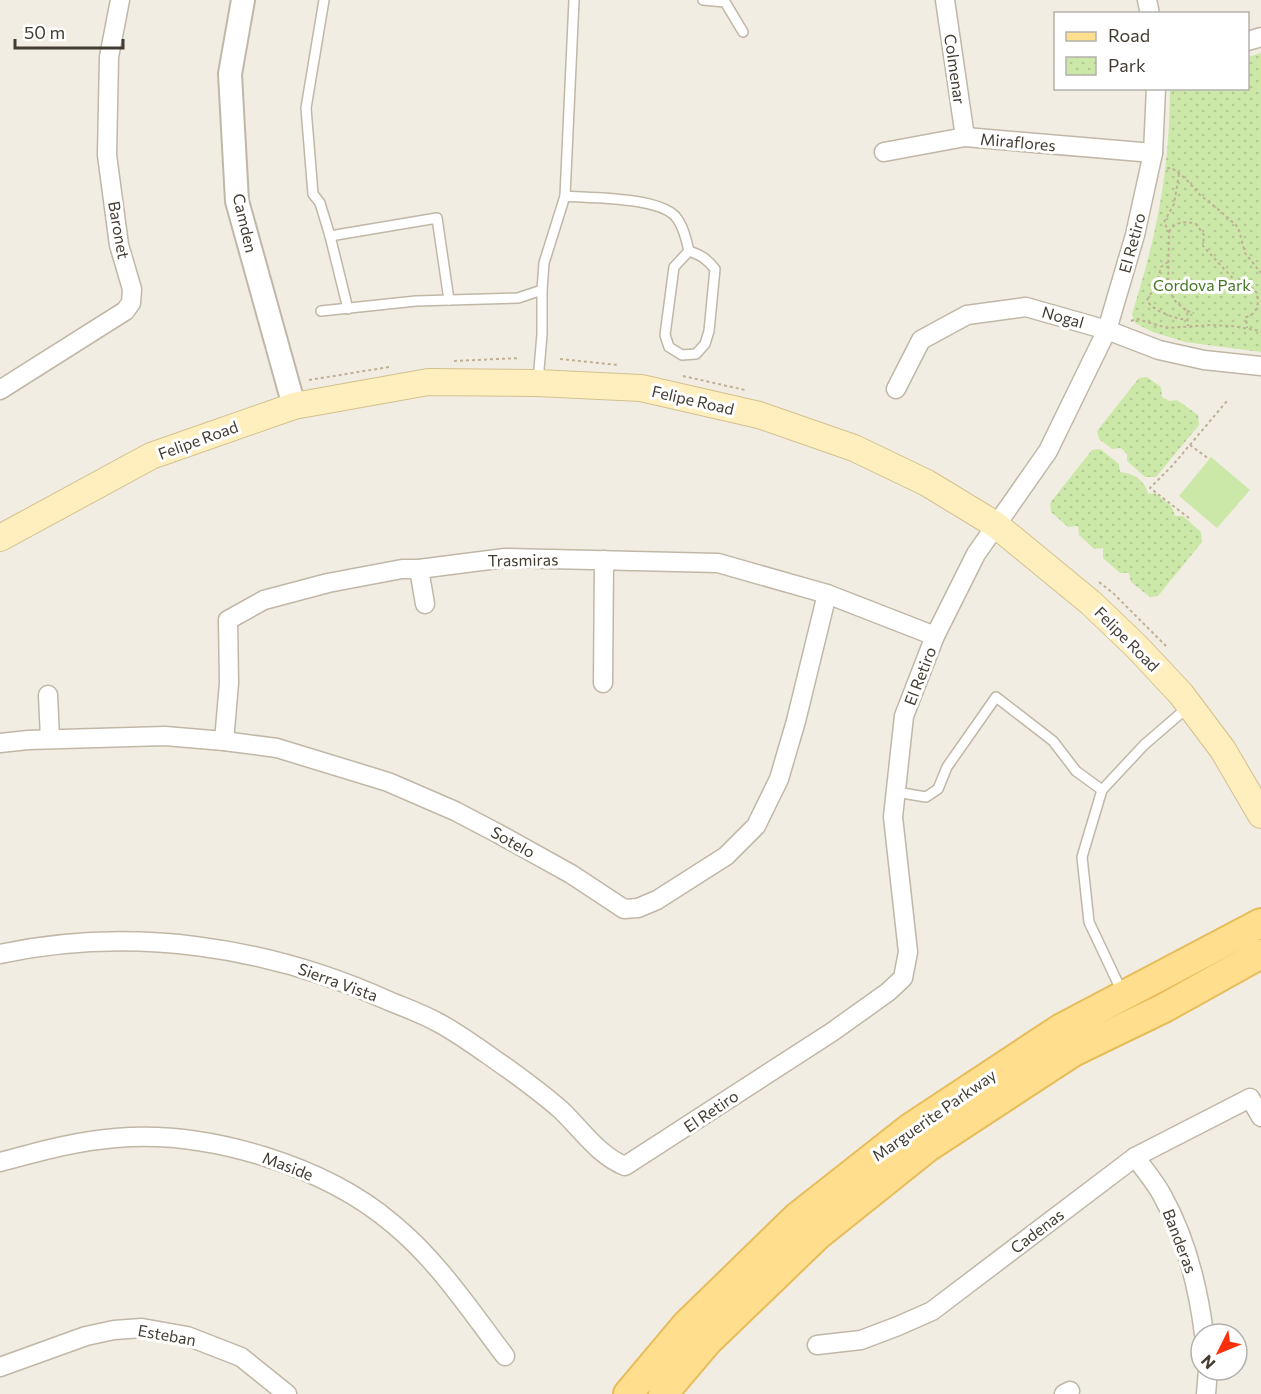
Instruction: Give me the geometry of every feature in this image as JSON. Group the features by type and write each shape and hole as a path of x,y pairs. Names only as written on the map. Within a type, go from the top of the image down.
{"main road":[{"name":"Felipe Road","path":"0,538 151,456 294,406 428,382 537,383 641,388 759,415 854,448 927,483 996,525 1091,603 1137,647 1190,706 1223,750 1261,815"},
{"name":"Marguerite Parkway","path":"628,1394 686,1325 807,1210 910,1128 1060,1029 1261,923"},
{"name":"Marguerite Parkway","path":"663,1394 708,1341 818,1235 928,1147 1073,1052 1164,1008 1261,954"}],"street":[{"name":"Baronet","path":"0,390 125,311 131,303 132,289 120,245 107,154 109,57 120,0"},
{"name":"Camden","path":"243,0 230,74 237,201 294,406"},
{"name":"Colmenar","path":"945,0 965,138"},
{"name":"El Retiro","path":"625,1166 832,1032 888,992 903,978 908,952 893,817 904,716 935,636 976,554 1048,451 1107,330 1135,235 1151,159 1156,90"},
{"name":"Miraflores","path":"884,152 965,138 1151,159"},
{"name":"Nogal","path":"896,389 921,340 967,315 1026,307 1107,330 1158,350 1204,360 1261,366"},
{"name":"Trasmiras","path":"224,741 229,683 228,620 264,600 328,583 402,569 419,569 505,558 718,563 827,594 935,636"},
{"path":"603,683 604,560"},
{"path":"419,569 425,604"},
{"name":"Sotelo","path":"0,743 50,739 165,736 277,748 388,782 455,811 571,874 624,909 639,908 657,900 726,856 756,826 779,779 796,721 827,594"},
{"path":"48,695 50,739"},
{"name":"Sierra Vista","path":"0,954 107,940 171,942 271,959 352,984 437,1022 463,1038 525,1081 559,1109 605,1155 625,1166"},
{"name":"Cadenas","path":"817,1345 861,1340 932,1311 1134,1157 1250,1098 1261,1117"},
{"name":"Maside","path":"0,1162 59,1146 117,1138 160,1138 219,1145 274,1159 342,1189 393,1223 435,1264 505,1356"},
{"name":"Banderas","path":"1134,1157 1162,1194 1183,1241 1199,1294 1202,1322"},
{"name":"Esteban","path":"0,1366 86,1336 114,1330 142,1328 187,1336 241,1357 287,1394"}],"lane":[{"path":"324,0 306,108 313,194 320,203 348,309"},
{"path":"537,383 542,334 544,263 565,196 574,0"},
{"path":"703,0 725,2 743,32"},
{"path":"565,196 640,202 665,209 681,225 689,251"},
{"path":"330,236 437,218 449,300"},
{"path":"689,251 708,260 715,269 709,331 705,344 696,354 682,355 669,347 665,335 674,267 689,251"},
{"path":"321,311 416,301 518,298 542,290"},
{"path":"896,792 926,797 938,789 947,767 996,697 1053,741 1076,771 1102,790"},
{"path":"1124,995 1089,922 1082,857 1102,790 1144,746 1190,706"}],"path":[{"path":"1151,159 1172,168 1238,227 1245,253 1261,273"},
{"path":"1179,174 1174,204 1164,222 1169,232 1168,289 1176,302 1187,311 1194,313"},
{"path":"1169,232 1182,222 1196,224 1204,235 1203,246 1237,283 1251,287 1257,293 1257,307 1251,316 1246,317 1246,328"},
{"path":"1168,262 1161,267 1156,285 1147,300 1154,309 1188,320"},
{"path":"1187,311 1188,326"},
{"path":"1107,330 1137,319 1167,328 1188,326 1246,328 1261,331"},
{"path":"1189,518 1150,488 1172,466 1227,400"},
{"path":"1190,444 1209,459"}],"green space":[{"name":"Cordova Park","path":"1261,53 1261,352 1185,342 1153,332 1135,323 1132,314 1149,255 1162,193 1169,131 1170,90 1249,90 1249,57"},
{"path":"1147,377 1161,387 1162,397 1169,401 1177,400 1198,415 1199,425 1156,477 1145,477 1127,461 1127,454 1121,448 1112,449 1099,439 1097,431 1139,378"},
{"path":"1100,449 1119,464 1120,472 1138,478 1148,494 1155,493 1172,507 1175,516 1183,516 1201,532 1202,542 1158,596 1150,597 1131,582 1129,573 1120,573 1103,558 1103,548 1094,549 1079,535 1078,526 1068,527 1051,512 1050,503 1092,450"},
{"path":"1211,457 1250,490 1217,528 1179,496"}]}
